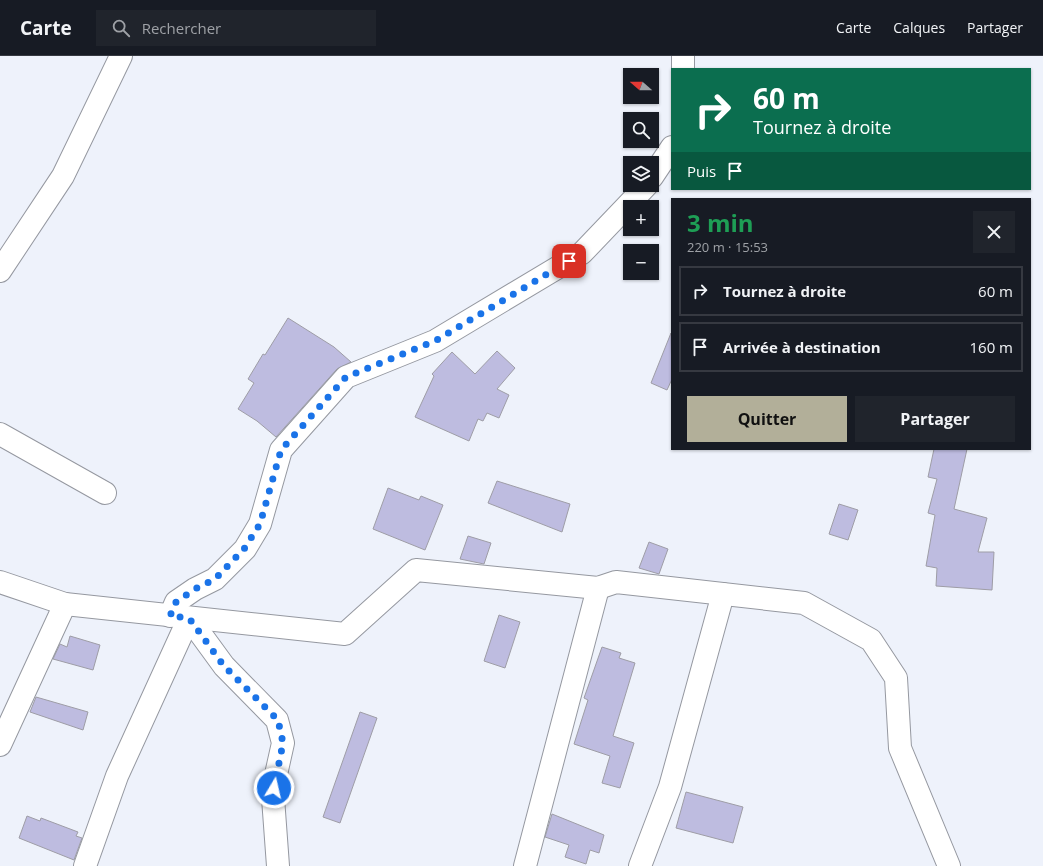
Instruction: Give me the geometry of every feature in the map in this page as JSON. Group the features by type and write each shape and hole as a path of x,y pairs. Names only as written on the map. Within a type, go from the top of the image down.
{"street":[{"path":"0,271 63,176 121,56"},
{"path":"683,56 683,68"},
{"path":"659,167 671,149"},
{"path":"278,866 273,798 275,779 283,743 278,720 224,666 180,617 176,602 195,589 215,579 244,549 260,524 281,450 346,377 435,341 582,253 640,192"},
{"path":"0,434 105,493"},
{"path":"0,582 65,604 344,634 416,570 598,588 616,582 804,604 871,640 896,678 900,748 949,866"},
{"path":"525,866 598,588"},
{"path":"640,866 670,787 724,594"},
{"path":"0,745 65,604"},
{"path":"86,866 117,776 180,617"}],"building":[{"path":"288,318 334,347 351,362 337,369 276,437 257,421 238,409 254,383 248,379"},
{"path":"671,333 671,381 667,390 651,383"},
{"path":"497,351 515,368 497,389 509,395 499,418 487,413 483,421 478,419 469,441 415,417 434,376 432,374 452,352 475,374"},
{"path":"934,450 967,450 954,509 987,518 978,552 994,552 992,590 936,586 937,568 926,566 935,515 928,513 937,479 928,477"},
{"path":"497,481 570,504 562,532 488,503"},
{"path":"388,488 419,500 421,496 443,505 425,550 373,529"},
{"path":"839,504 858,510 848,540 829,534"},
{"path":"468,536 491,543 484,564 460,559"},
{"path":"649,542 668,549 659,574 639,568"},
{"path":"499,615 520,622 505,668 484,661"},
{"path":"70,636 100,645 93,670 53,659 60,644 67,647"},
{"path":"602,647 621,653 619,658 635,663 613,736 634,743 620,788 602,783 610,756 574,744 588,700 584,698"},
{"path":"36,697 88,712 83,730 30,712"},
{"path":"360,712 377,718 340,823 323,817"},
{"path":"686,792 743,807 733,843 676,828"},
{"path":"552,814 604,835 599,853 590,850 586,864 565,857 569,845 545,837"},
{"path":"27,816 40,821 41,818 78,832 76,836 82,838 74,860 19,838"}],"route":[{"path":"274,788 283,743 278,720 224,666 189,618 170,616 176,602 195,589 215,579 244,549 260,524 281,450 346,377 435,341 569,261"}]}
